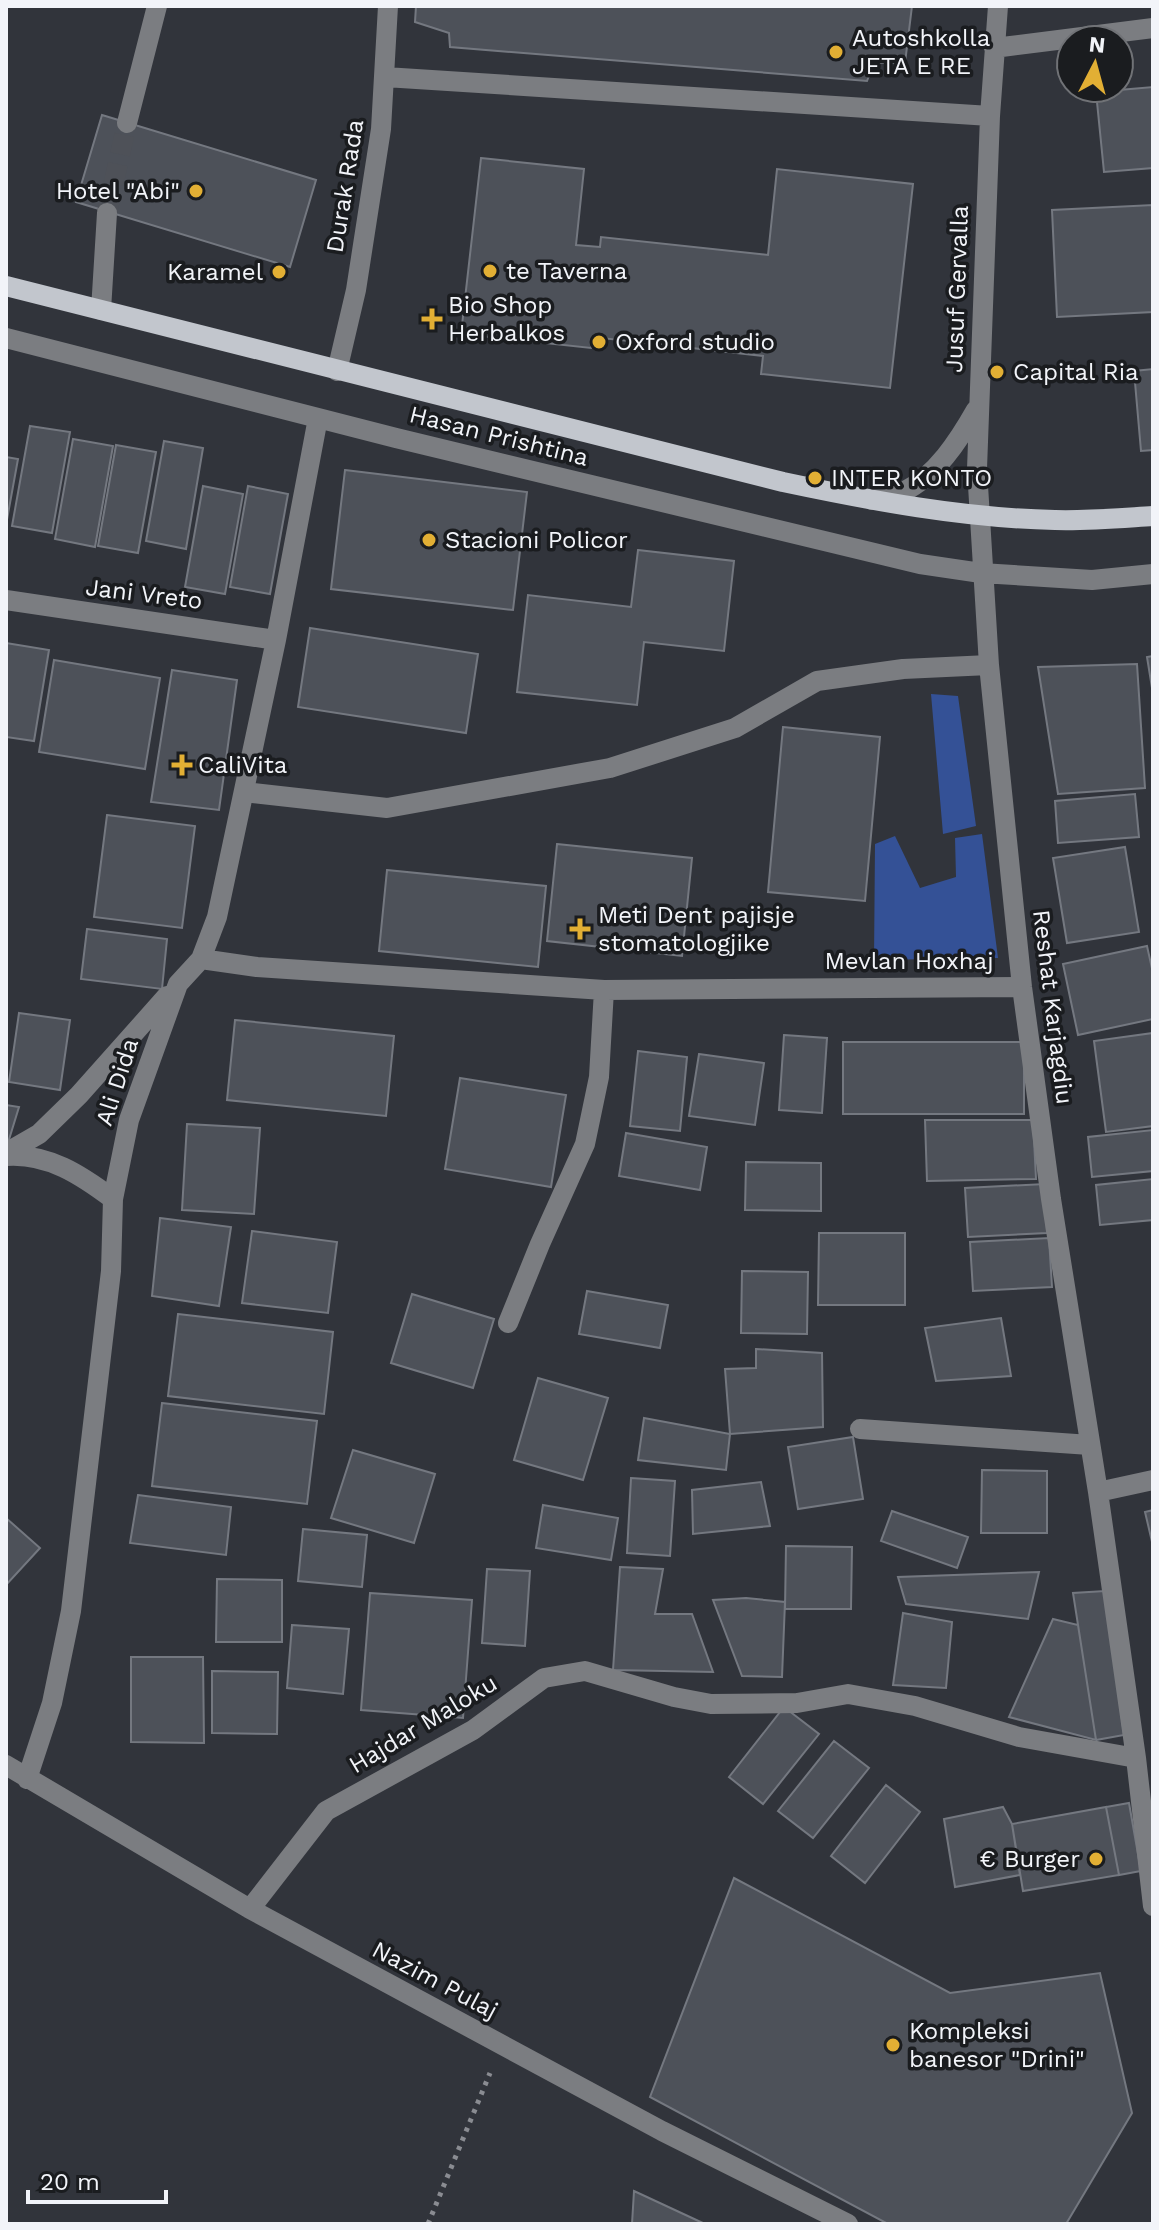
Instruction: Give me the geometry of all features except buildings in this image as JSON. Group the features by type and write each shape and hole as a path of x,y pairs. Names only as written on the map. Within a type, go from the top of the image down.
{"main road":[{"name":"Hasan Prishtina","path":"6,286 768,479 868,501 979,516 1058,520 1153,516"}],"street":[{"path":"127,123 157,6"},
{"name":"Durak Rada","path":"337,371 358,276 381,129 388,6"},
{"name":"Jusuf Gervalla","path":"981,573 978,406 990,116 998,6"},
{"path":"994,48 1153,28"},
{"path":"385,77 990,116"},
{"path":"101,310 107,213"},
{"name":"Hasan Prishtina","path":"6,338 864,552 981,573 1092,580 1153,574"},
{"path":"868,501 902,492 921,480 963,433 978,406"},
{"name":"Ali Dida","path":"27,1779 52,1703 71,1611 111,1271 113,1199 129,1120 178,984 201,959 217,917 276,640 318,418"},
{"name":"Reshat Karjagdiu","path":"981,573 1022,987 1136,1758 1153,1906"},
{"name":"Jani Vreto","path":"6,600 276,640"},
{"path":"244,792 387,808 610,768 735,728 817,681 903,669 989,665"},
{"name":"Mevlan Hoxhaj","path":"201,959 272,968 604,990 1022,987"},
{"path":"6,1155 39,1134 79,1095 178,984"},
{"path":"508,1323 585,1144 599,1077 604,990"},
{"path":"6,1155 25,1155 50,1162 81,1175 113,1199"},
{"path":"860,1429 1090,1445"},
{"path":"1098,1492 1153,1480"},
{"name":"Hajdar Maloku","path":"250,1909 326,1811 473,1730 544,1678 585,1671 674,1697 711,1704 797,1703 848,1694 915,1706 1019,1737 1136,1758"},
{"name":"Nazim Pulaj","path":"6,1765 250,1909 662,2131 848,2224"}],"path":[{"path":"428,2224 501,2045"}],"shaded area":[{"path":"931,694 958,696 976,826 943,834"},
{"path":"982,834 998,958 874,960 875,844 895,836 920,888 956,877 955,838"}],"tunnel":[{"path":"107,213 127,123"}],"place":[{"name":"Autoshkolla JETA E RE","path":"836,52"},
{"name":"Hotel \"Abi\"","path":"196,191"},
{"name":"te Taverna","path":"490,271"},
{"name":"Karamel","path":"279,272"},
{"name":"Bio Shop Herbalkos","path":"432,319"},
{"name":"Oxford studio","path":"599,342"},
{"name":"Capital Ria","path":"997,372"},
{"name":"INTER KONTO","path":"815,478"},
{"name":"Stacioni Policor","path":"429,540"},
{"name":"CaliVita","path":"182,765"},
{"name":"Meti Dent pajisje stomatologjike","path":"580,929"},
{"name":"€ Burger","path":"1096,1859"},
{"name":"Kompleksi banesor \"Drini\"","path":"893,2045"}]}
